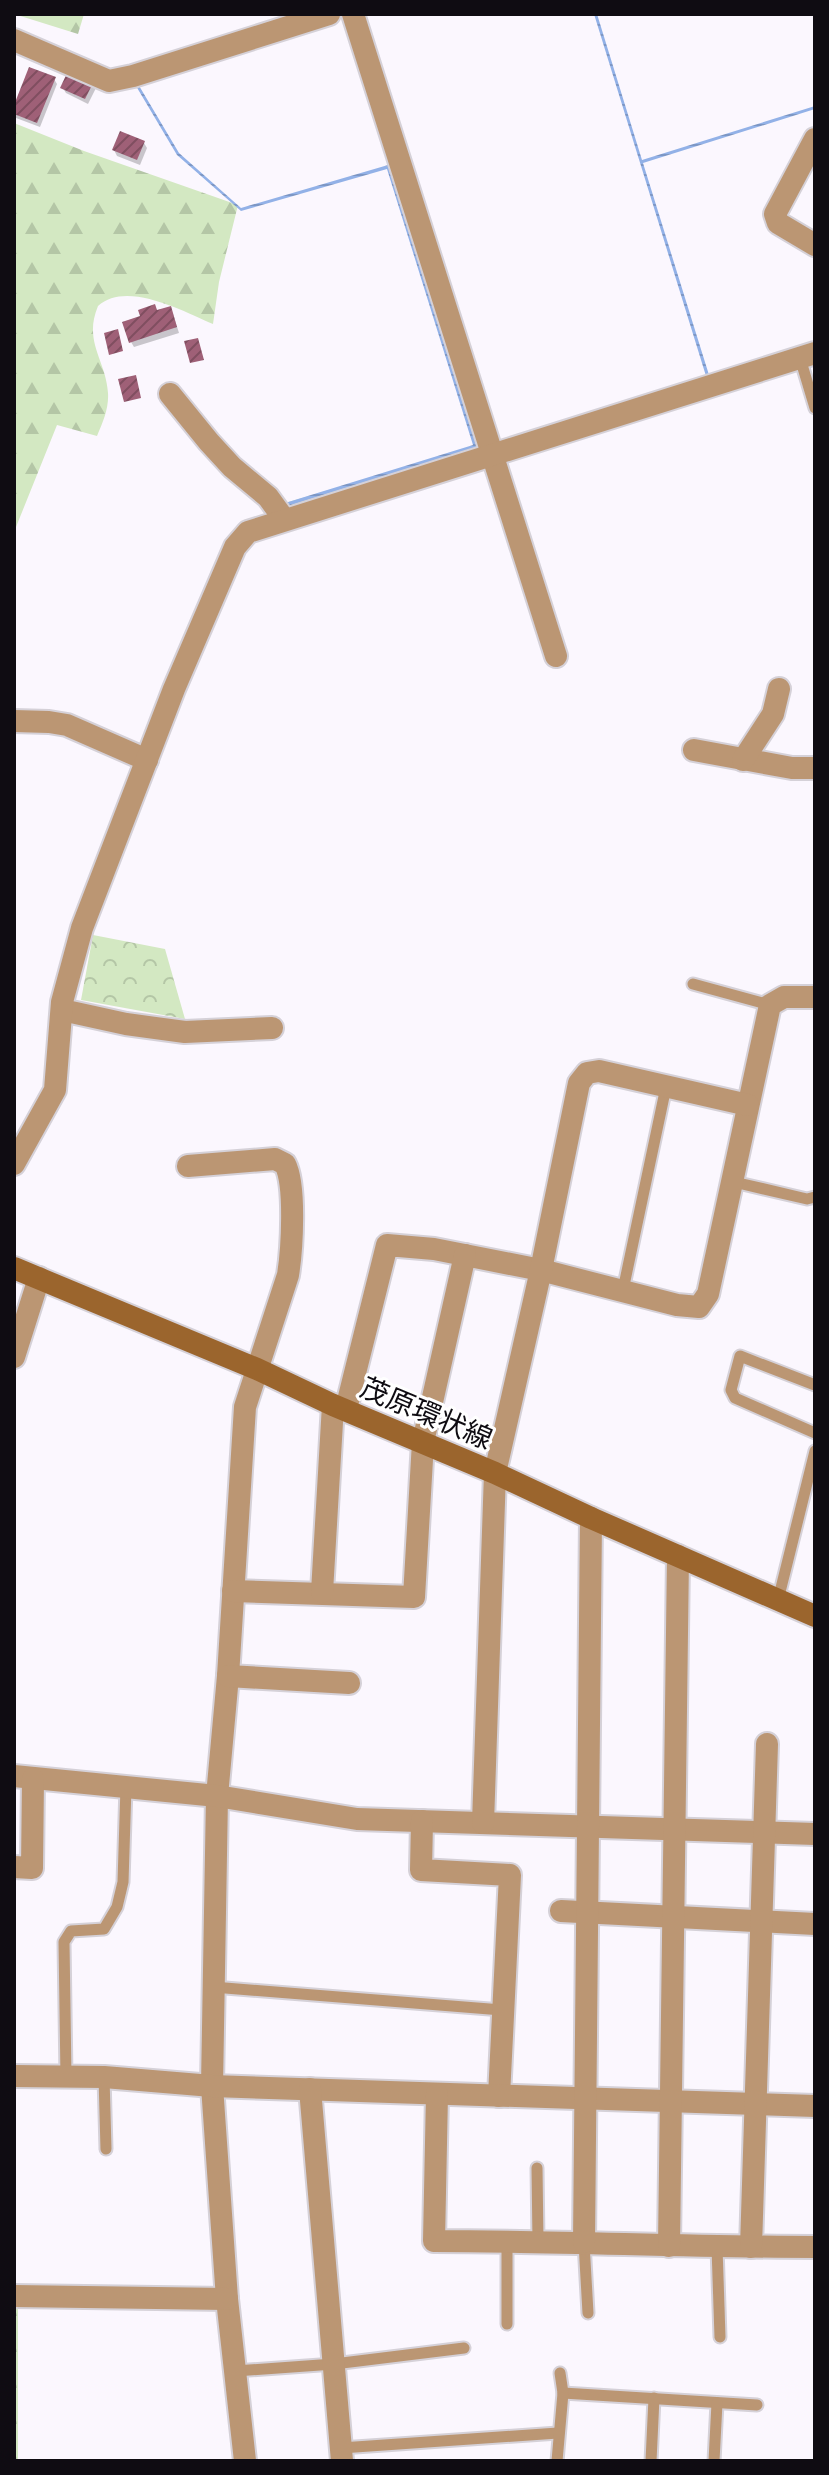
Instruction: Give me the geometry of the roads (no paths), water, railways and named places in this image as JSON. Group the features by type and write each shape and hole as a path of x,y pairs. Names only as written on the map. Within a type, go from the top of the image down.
{"main road":[{"name":"茂原環状線","path":"14,1268 257,1369 815,1616"}],"street":[{"path":"14,40 109,81 329,14"},
{"path":"353,14 556,656"},
{"path":"815,139 775,214 778,223 815,245"},
{"path":"14,1164 55,1090 62,1010 82,928 235,547 248,532 807,356"},
{"path":"170,394 209,442 232,467 268,497 284,519"},
{"path":"743,760 773,714 779,689"},
{"path":"14,721 67,725 147,760"},
{"path":"694,750 792,768 815,768"},
{"path":"322,1592 340,1407 387,1245 434,1249 541,1270 677,1305 699,1307 708,1294 770,1005 784,997 815,997"},
{"path":"62,1010 126,1024 185,1032 272,1028"},
{"path":"483,1823 495,1473 579,1083 587,1073 599,1071 748,1105"},
{"path":"188,1166 275,1159 285,1164 291,1182 288,1275 245,1407 217,1796 212,2086 227,2299 245,2461"},
{"path":"233,1591 414,1597 423,1442 465,1255"},
{"path":"14,1357 39,1278"},
{"path":"584,2242 591,1518"},
{"path":"669,2246 678,1556"},
{"path":"228,1676 349,1683"},
{"path":"751,2247 767,1744"},
{"path":"14,1867 32,1868 24,1777 217,1796 357,1819 815,1834"},
{"path":"422,1821 421,1870 510,1875 499,2096"},
{"path":"561,1911 815,1924"},
{"path":"14,2076 104,2077 212,2086 815,2106"},
{"path":"310,2089 342,2454"},
{"path":"437,2094 434,2241 815,2247"},
{"path":"14,2296 227,2299"}],"lane":[{"path":"807,356 815,408"},
{"path":"693,984 770,1005"},
{"path":"623,1290 666,1087"},
{"path":"734,1182 807,1199 815,1197"},
{"path":"815,1385 740,1356 731,1390 735,1398 815,1433"},
{"path":"778,1600 815,1451"},
{"path":"66,2077 64,1942 71,1931 104,1929 117,1907 123,1882 126,1787"},
{"path":"212,1987 502,2010"},
{"path":"104,2077 106,2149"},
{"path":"537,2168 538,2241"},
{"path":"507,2241 507,2324"},
{"path":"584,2242 588,2313"},
{"path":"717,2247 720,2337"},
{"path":"235,2371 334,2364 464,2348"},
{"path":"557,2461 563,2393 560,2373"},
{"path":"563,2393 757,2405"},
{"path":"651,2461 654,2398"},
{"path":"714,2461 717,2403"},
{"path":"342,2454 558,2433"}],"water":[{"path":"594,14 597,14 642,160 815,106 815,109 643,163 709,375 706,376"},
{"path":"138,84 179,153 241,208 388,165 477,447 285,507 285,503 473,445 387,169 241,211 177,155 136,86"}]}
